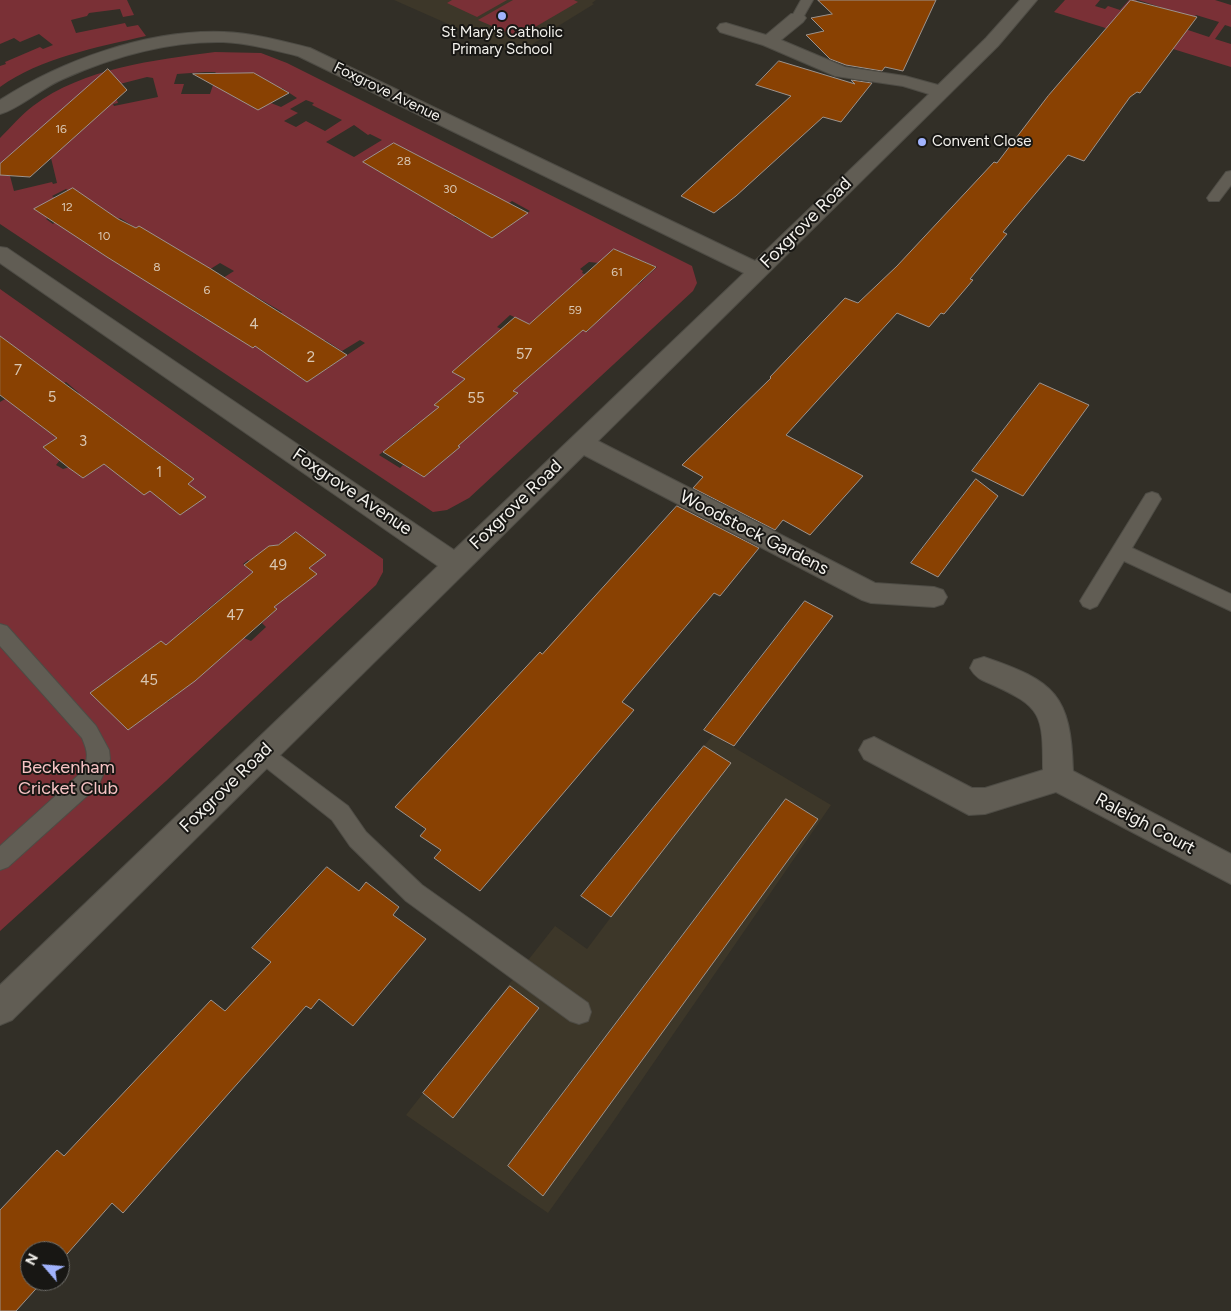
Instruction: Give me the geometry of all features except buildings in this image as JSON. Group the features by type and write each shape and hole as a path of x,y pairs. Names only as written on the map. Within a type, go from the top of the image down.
{"street":[{"name":"Foxgrove Road","path":"0,1008 455,564 581,444 939,91 992,42 1029,0"},
{"path":"769,41 797,18"},
{"path":"726,28 769,41 841,72 905,81 939,91"},
{"name":"Foxgrove Avenue","path":"0,108 39,83 112,54 180,41 219,37 253,40 304,52 758,270"},
{"name":"Foxgrove Avenue","path":"0,253 455,564"},
{"name":"Woodstock Gardens","path":"581,444 871,593 934,597"},
{"path":"874,750 969,802 985,801 1058,778 1056,726 1039,695 984,668"},
{"name":"Raleigh Court","path":"1058,778 1231,870"}],"lane":[{"path":"797,18 807,0"},
{"path":"1214,198 1231,175"},
{"path":"1090,601 1152,498"},
{"path":"1121,551 1231,603"},
{"path":"0,632 89,732 98,750 99,759 90,779 0,860"},
{"path":"262,753 340,813 363,845 414,893 579,1012"}],"shaded area":[{"name":"St Mary's Catholic Primary School","path":"394,0 596,0 592,3 594,4 555,28 557,29 516,54"},
{"path":"713,735 831,805 548,1213 406,1115 555,926 587,949 611,917 581,896"}],"green space":[{"path":"0,0 127,0 134,15 123,17 120,9 89,13 87,16 71,20 76,33 125,23 127,27 138,25 146,36 89,49 51,61 33,68 0,87 0,66 6,64 5,62 40,47 43,49 53,45 39,34 20,42 14,38 0,44"},
{"path":"452,0 507,0 477,17 447,3"},
{"path":"513,0 574,0 578,2 518,37 478,20"},
{"path":"1065,0 1100,0 1095,6 1105,9 1108,6 1120,10 1129,0 1137,0 1125,13 1148,21 1160,7 1138,0 1215,0 1231,5 1231,27 1225,25 1215,39 1231,44 1231,67 1054,12","holes":["1196,15 1219,22 1209,37 1185,29"]},
{"path":"215,52 261,53 287,63 692,266 697,283 693,291 469,498 447,510 433,512 0,224 0,138 24,113 53,93 97,74 144,63","holes":["215,72 228,85 213,85 210,94 181,94 184,84 174,84 177,74","147,77 153,78 158,97 114,106 113,104 118,103 112,86","282,88 297,98 281,107 271,103","306,100 342,120 325,131 306,121 296,127 284,121 298,113 290,109","354,125 368,135 370,134 382,140 354,157 326,142","51,158 57,183 53,184 52,182 14,191 10,176 5,175","442,168 484,190 423,180","66,189 81,199 53,224 46,219 49,217 55,198 52,196","512,201 530,211 492,237 454,217 470,205 506,205","120,218 136,228 139,226 127,245 107,257 100,252 110,224","614,249 657,267 638,285 598,280 582,273 583,271 580,269 589,262 599,263","220,263 234,271 223,278 243,294 205,319 169,295","575,284 615,302 587,332 583,330 574,338 535,319","255,296 282,312 280,314 291,321 253,347 216,321","510,315 567,343 515,336 497,327","325,340 342,351 360,340 365,343 307,382 285,367","462,364 517,393 478,428 434,405 465,379","418,423 460,447 424,477 403,465 400,468 379,455"]},
{"name":"Beckenham Cricket Club","path":"0,289 383,559 383,572 376,585 166,781 0,931 0,402 42,377 0,337","holes":["66,382 79,393 34,421 19,409","92,415 99,420 108,415 125,428 117,433 106,463 83,478 70,467 63,469 56,465 60,460 43,447","147,444 194,479 166,498 125,459","295,532 326,555 309,568 286,598 243,564 248,560 252,563 269,546 278,545","239,583 277,609 262,623 266,627 251,641 244,638 218,661 197,648 191,623","161,641 199,675 168,702 90,693"]}],"place":[{"name":"St Mary's Catholic Primary School","path":"502,16"},
{"name":"Convent Close","path":"922,142"}]}
